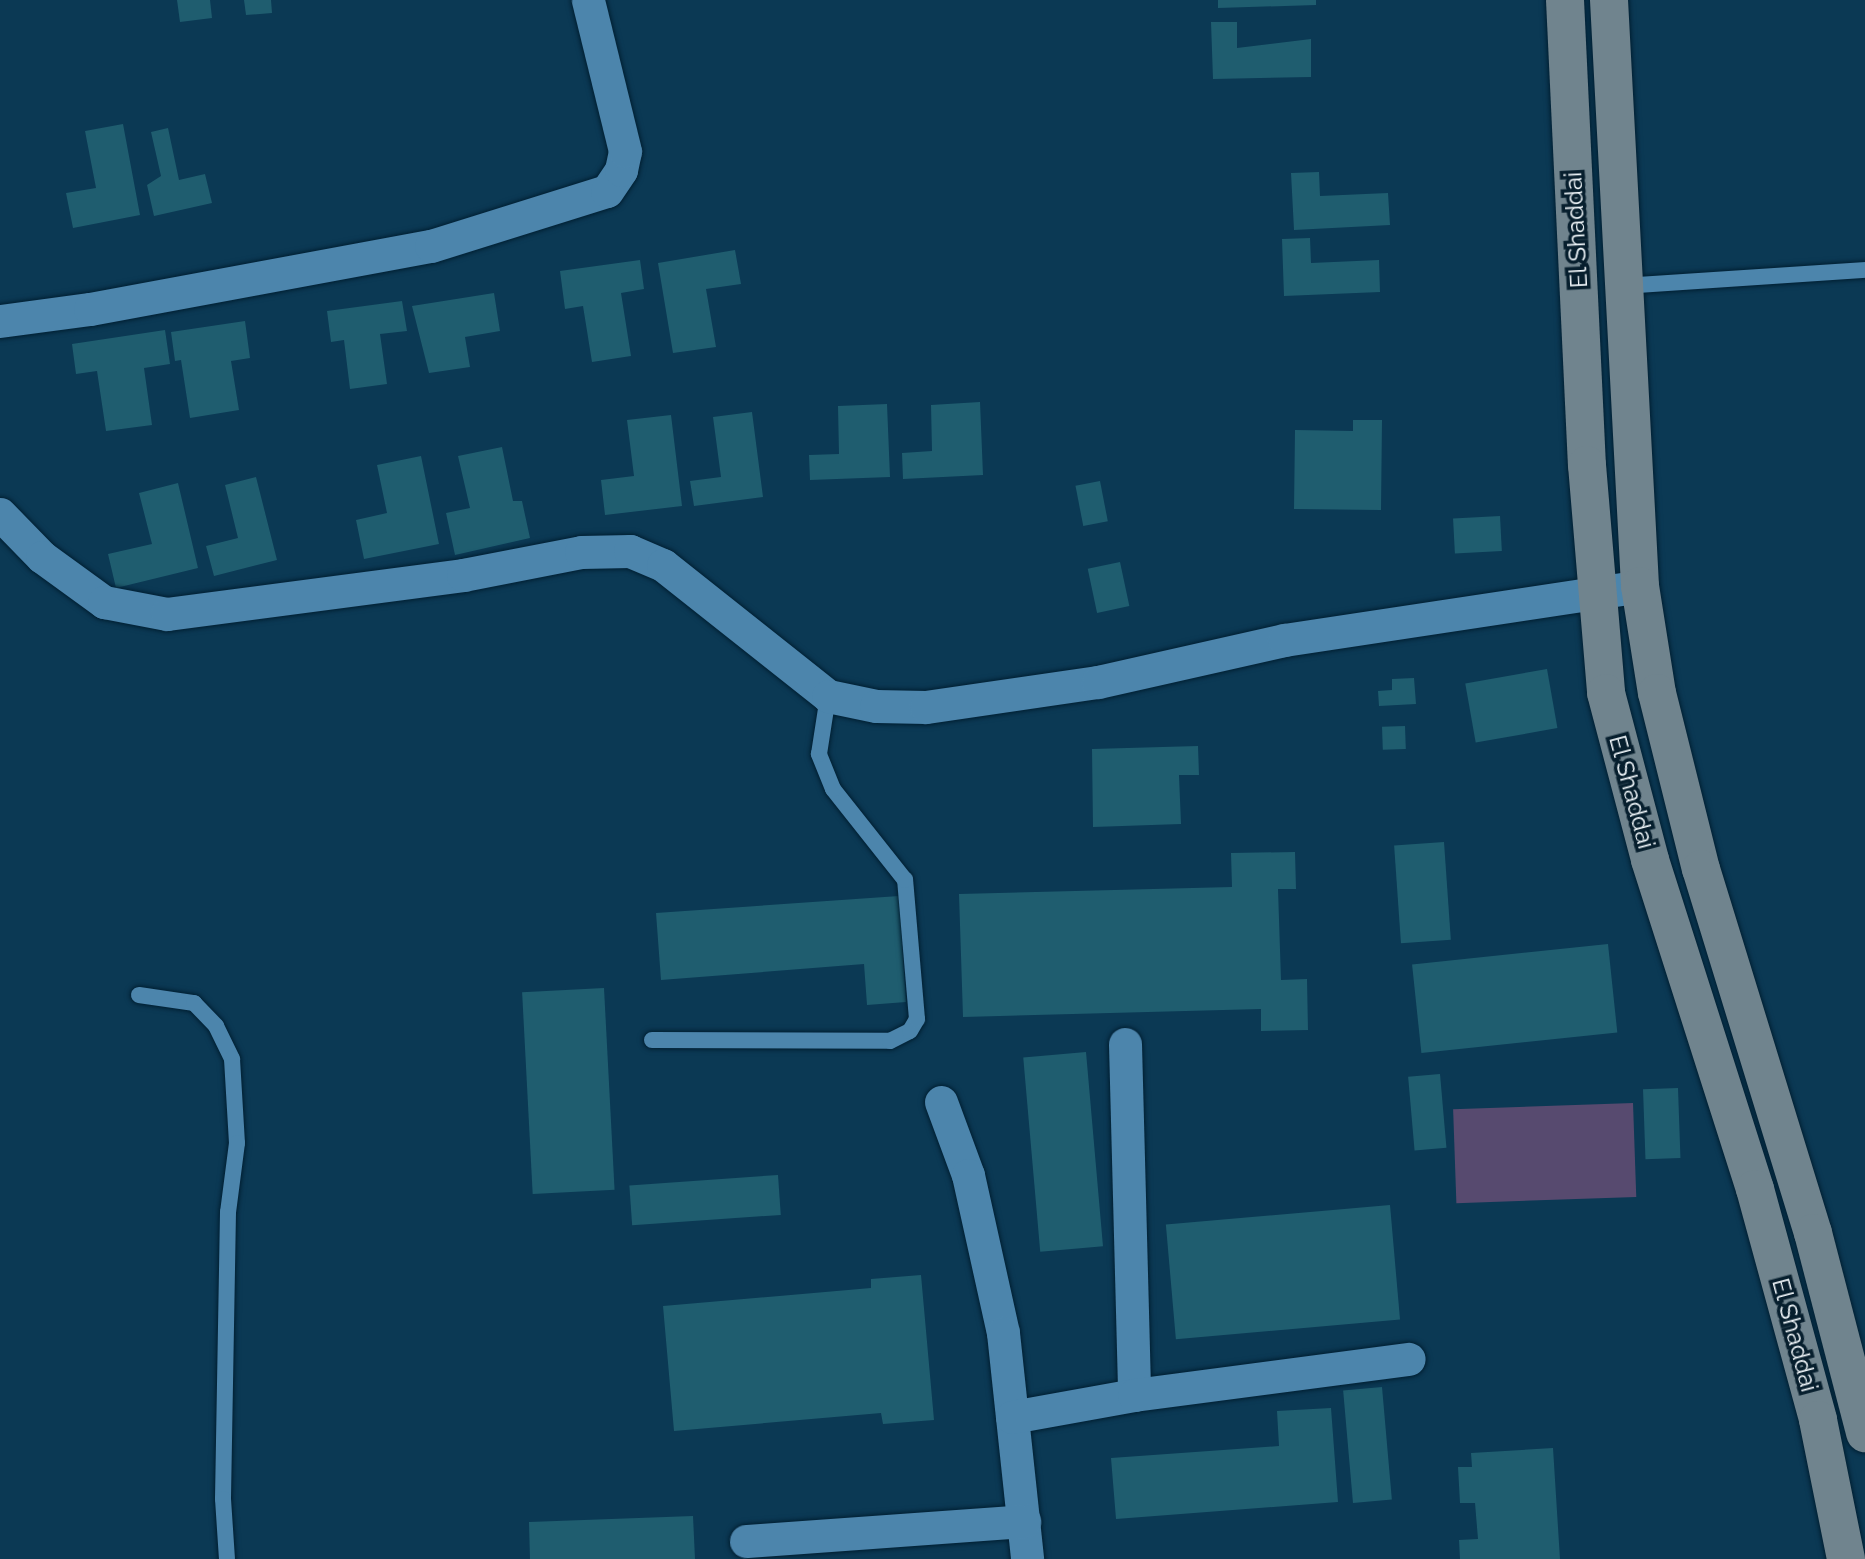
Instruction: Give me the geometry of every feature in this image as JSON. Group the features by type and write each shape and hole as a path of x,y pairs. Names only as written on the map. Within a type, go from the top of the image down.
{"street":[{"path":"0,321 90,309 431,246 607,191 621,170 625,152 588,0"},
{"name":"El Shaddai","path":"1565,0 1596,592 1606,693 1650,860 1755,1189 1818,1420 1846,1559"},
{"path":"1609,0 1640,586 1657,693 1701,869 1855,1346 1865,1433"},
{"path":"0,514 42,557 104,602 167,614 463,575 582,552 630,551 663,565 828,696 876,706 926,707 1098,682 1283,640 1640,586"},
{"path":"1125,1044 1134,1395"},
{"path":"941,1102 968,1175 1003,1334 1027,1559"},
{"path":"1012,1417 1134,1395 1409,1359"},
{"path":"746,1541 1024,1521"}],"lane":[{"path":"1623,286 1865,271"},
{"path":"652,1040 890,1041 910,1031 917,1019 905,880 833,789 819,754 828,696"},
{"path":"139,995 194,1003 216,1026 232,1059 237,1143 228,1212 223,1499 227,1559"}],"shaded area":[{"path":"1633,1103 1636,1197 1456,1203 1453,1109"}],"building":[{"path":"177,0 210,0 212,18 180,22"},
{"path":"244,0 271,0 272,13 246,15"},
{"path":"1218,0 1316,0 1316,5 1218,8"},
{"path":"1211,22 1237,22 1237,48 1311,39 1311,77 1213,79"},
{"path":"123,124 140,215 73,228 66,193 96,188 85,131"},
{"path":"168,128 179,180 205,174 212,203 154,216 147,185 161,176 151,132"},
{"path":"1319,172 1320,196 1388,193 1390,225 1294,230 1291,173"},
{"path":"1310,238 1311,263 1379,260 1380,292 1284,296 1282,239"},
{"path":"735,250 741,284 706,289 716,347 673,353 658,263"},
{"path":"640,260 644,289 621,293 631,356 592,362 583,306 565,309 560,271"},
{"path":"494,293 500,331 465,337 470,367 429,373 412,306"},
{"path":"402,301 407,331 380,334 387,384 350,389 344,340 331,342 327,311"},
{"path":"245,321 250,358 231,361 239,410 190,418 181,360 175,361 171,332"},
{"path":"165,330 170,364 144,368 152,425 106,431 97,371 76,374 72,344"},
{"path":"980,402 983,475 903,479 902,453 932,451 931,405"},
{"path":"887,404 890,477 810,480 809,455 839,454 838,406"},
{"path":"752,412 763,497 694,506 690,481 721,477 713,417"},
{"path":"671,415 682,506 605,515 601,480 634,476 627,420"},
{"path":"1353,420 1382,420 1381,510 1294,509 1295,430 1353,431"},
{"path":"502,447 513,501 522,501 530,538 455,555 446,513 470,508 458,456"},
{"path":"421,456 439,544 364,559 356,520 387,513 377,465"},
{"path":"256,477 277,560 214,576 206,546 238,538 225,485"},
{"path":"1100,481 1108,521 1083,526 1075,486"},
{"path":"178,483 198,568 116,588 108,554 152,544 139,493"},
{"path":"1500,516 1502,551 1455,553 1453,518"},
{"path":"1120,562 1129,606 1097,613 1088,569"},
{"path":"1547,669 1557,728 1476,743 1465,683"},
{"path":"1414,678 1416,704 1379,706 1378,691 1392,690 1392,679"},
{"path":"1405,726 1406,749 1383,750 1382,727"},
{"path":"1198,746 1199,775 1179,775 1181,824 1093,827 1092,749"},
{"path":"1444,842 1451,940 1401,943 1394,845"},
{"path":"1295,852 1296,889 1278,889 1281,980 1307,979 1308,1030 1261,1031 1261,1009 963,1017 959,894 1232,887 1231,853"},
{"path":"899,896 906,1002 867,1005 864,964 661,980 656,913"},
{"path":"1608,944 1617,1033 1421,1053 1412,965"},
{"path":"604,988 615,1190 533,1194 522,992"},
{"path":"1086,1052 1103,1246 1040,1252 1023,1057"},
{"path":"1440,1074 1446,1148 1415,1151 1408,1077"},
{"path":"1678,1088 1680,1158 1645,1159 1643,1089"},
{"path":"778,1175 781,1215 632,1225 629,1185"},
{"path":"1390,1205 1400,1320 1176,1339 1166,1225"},
{"path":"921,1275 934,1420 883,1424 881,1413 674,1431 663,1306 871,1288 871,1279"},
{"path":"1382,1387 1392,1500 1353,1503 1343,1390"},
{"path":"1331,1408 1338,1502 1116,1519 1111,1458 1279,1446 1277,1411"},
{"path":"1553,1448 1560,1559 1460,1559 1459,1540 1478,1539 1475,1503 1460,1503 1458,1467 1472,1467 1471,1453"},
{"path":"693,1516 695,1559 530,1559 529,1522"}]}
